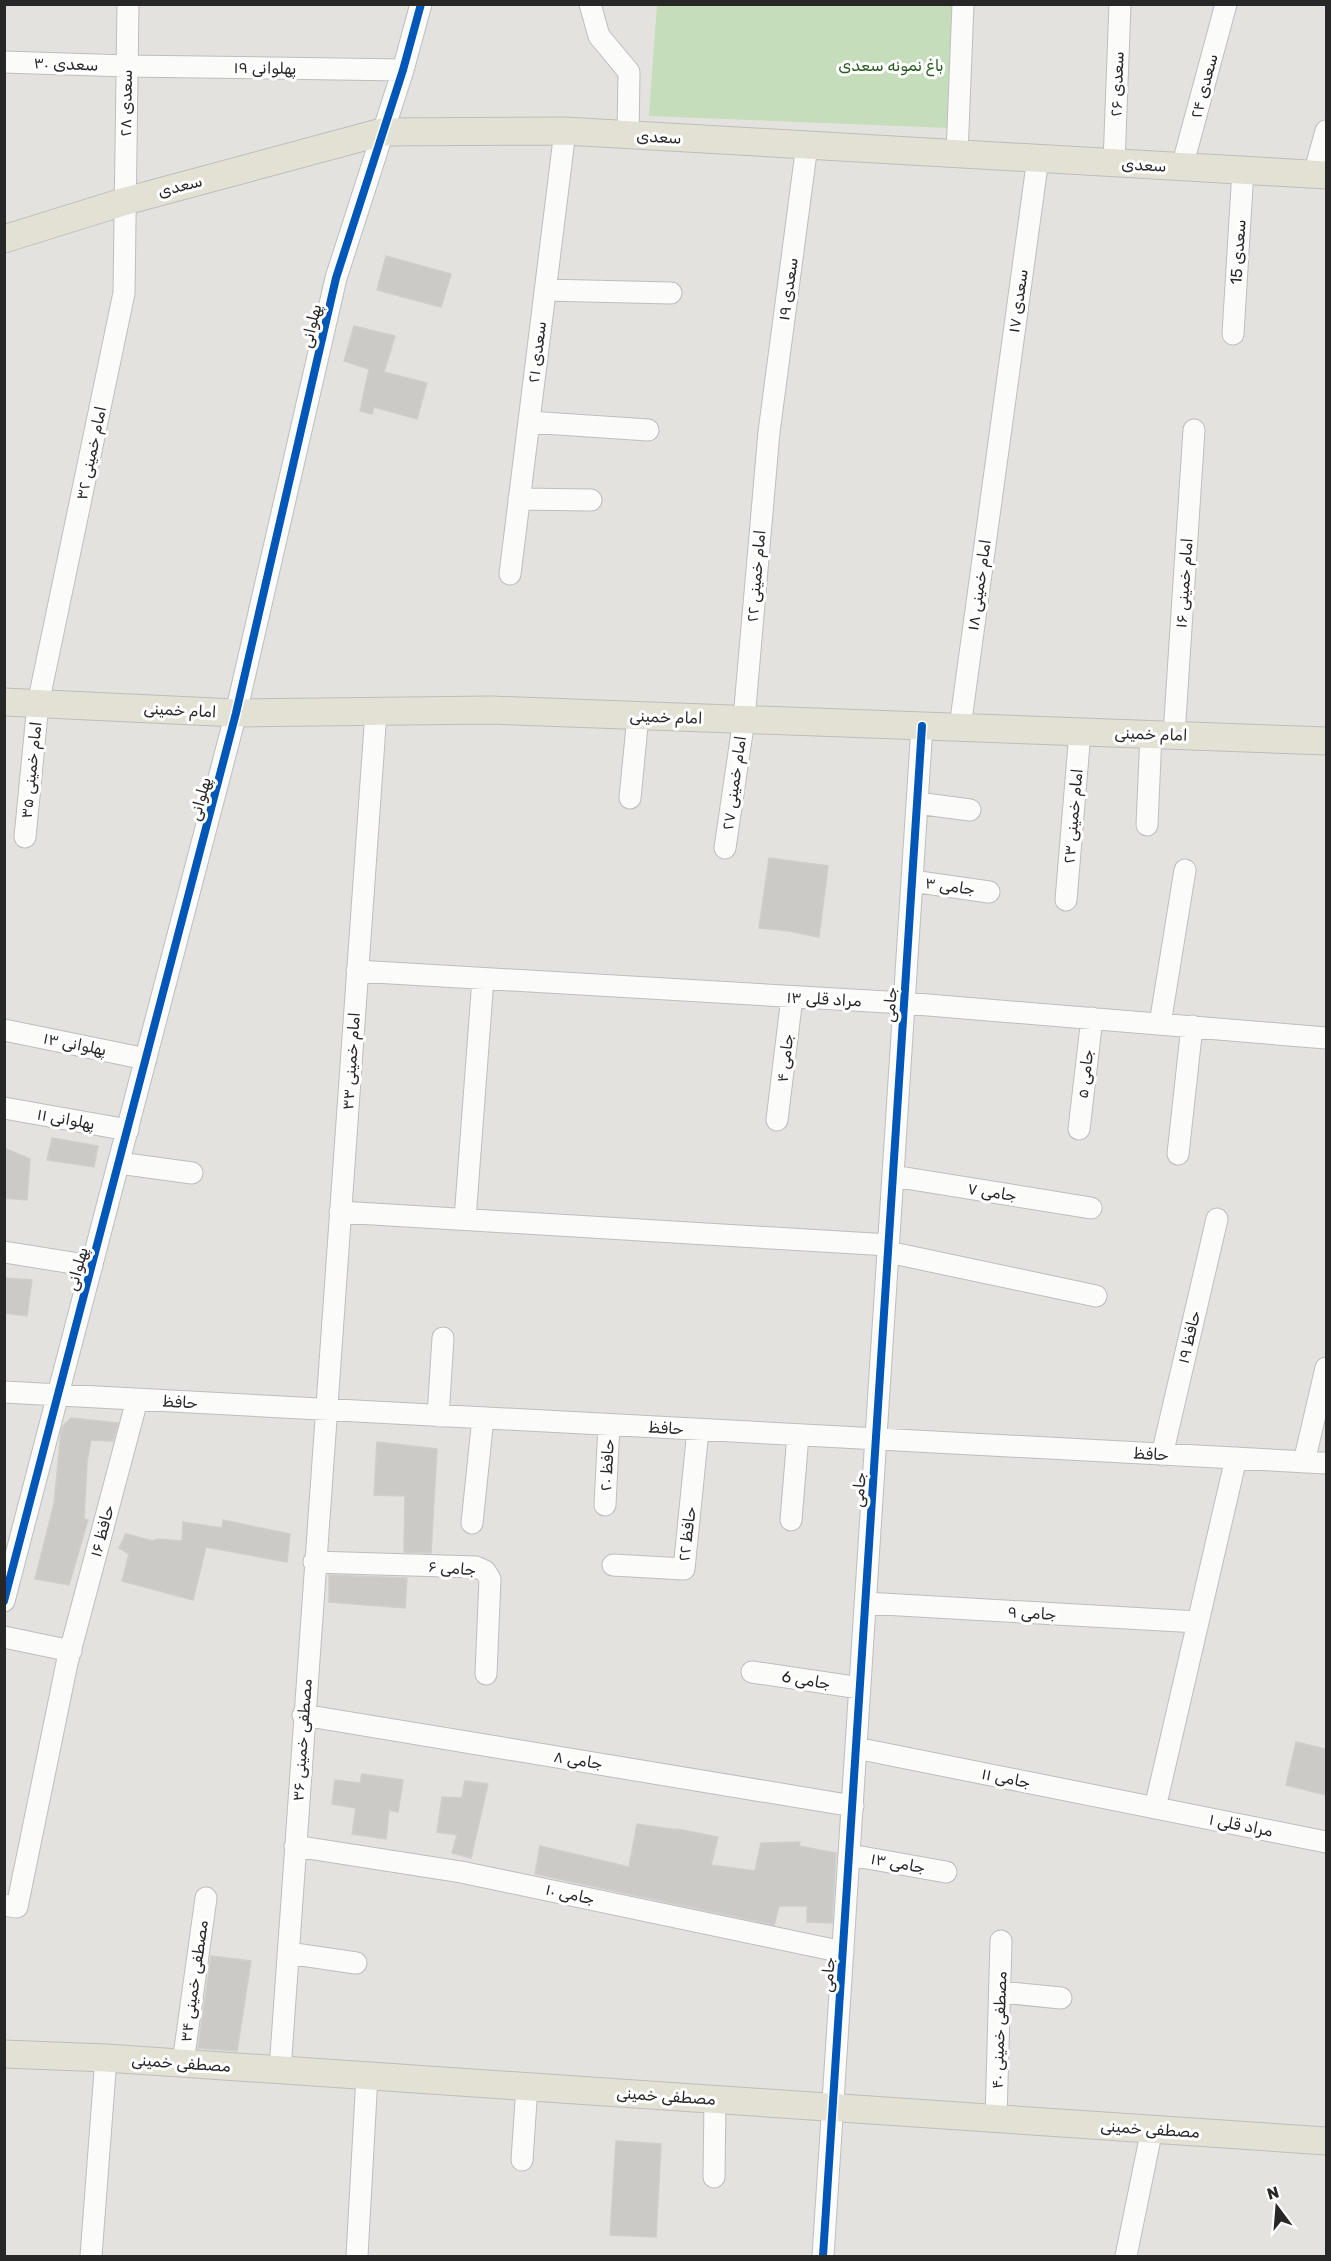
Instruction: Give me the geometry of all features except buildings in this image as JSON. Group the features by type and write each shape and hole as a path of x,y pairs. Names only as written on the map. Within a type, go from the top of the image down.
{"main road":[{"name":"سعدی","path":"4,239 126,201 382,132 565,131 1320,175"},
{"name":"امام خمینی","path":"4,702 236,713 491,710 1163,735 1325,735"},
{"name":"مصطفی خمینی","path":"4,2054 183,2063 1326,2141"}],"street":[{"name":"سعدی ۲۸","path":"126,201 128,4"},
{"name":"پهلوانی","path":"4,1601 236,713 336,278 403,70 420,4"},
{"path":"590,4 599,36 629,72 628,135"},
{"path":"957,154 963,4"},
{"name":"سعدی ۲۶","path":"1114,163 1120,4"},
{"name":"سعدی ۲۴","path":"1182,167 1226,4"},
{"name":"سعدی ۳۰","path":"4,62 127,66"},
{"name":"پهلوانی ۱۹","path":"127,66 403,70"},
{"name":"سعدی ۲۱","path":"510,574 565,131"},
{"path":"1320,175 1326,131"},
{"name":"سعدی ۱۹","path":"769,432 807,145"},
{"name":"سعدی ۱۷","path":"999,443 1038,158"},
{"name":"سعدی 15","path":"1233,334 1243,170"},
{"name":"امام خمینی ۳۲","path":"38,704 124,293 126,201"},
{"path":"545,290 671,293"},
{"path":"529,422 648,430"},
{"name":"امام خمینی ۱۶","path":"1147,825 1163,735 1194,430"},
{"name":"امام خمینی ۲۲","path":"744,719 769,432"},
{"name":"امام خمینی ۱۸","path":"960,727 999,443"},
{"path":"519,499 591,500"},
{"name":"امام خمینی ۳۵","path":"25,837 38,704"},
{"name":"امام خمینی ۳۳","path":"326,1410 376,712"},
{"path":"630,798 638,716"},
{"name":"امام خمینی ۲۷","path":"725,848 744,719"},
{"name":"جامی","path":"823,2256 922,726"},
{"name":"امام خمینی ۲۳","path":"1066,900 1080,732"},
{"path":"917,803 970,810"},
{"path":"1160,1024 1185,870"},
{"name":"جامی ۳","path":"912,881 988,892"},
{"name":"مراد قلی ۱۳","path":"357,971 904,1003 1326,1037"},
{"path":"465,1219 483,979"},
{"name":"جامی ۴","path":"777,1120 792,997"},
{"name":"جامی ۵","path":"1078,1129 1092,1018"},
{"path":"1178,1154 1192,1026"},
{"name":"پهلوانی ۱۳","path":"4,1030 146,1059"},
{"name":"پهلوانی ۱۱","path":"4,1108 128,1130"},
{"path":"119,1163 192,1173"},
{"name":"جامی ۷","path":"893,1176 1091,1209"},
{"path":"340,1212 888,1249 1096,1296"},
{"name":"حافظ ۱۹","path":"1162,1455 1217,1219"},
{"path":"4,1252 92,1266"},
{"path":"438,1416 443,1338"},
{"path":"1304,1462 1326,1368"},
{"name":"حافظ","path":"4,1392 1326,1463"},
{"name":"حافظ ۱۶","path":"11,1906 69,1657 137,1400"},
{"name":"مصطفی خمینی ۳۶","path":"280,2070 326,1410"},
{"path":"472,1523 483,1418"},
{"name":"حافظ ۲۰","path":"605,1505 609,1425"},
{"name":"حافظ ۲۲","path":"612,1565 684,1569 698,1430"},
{"path":"791,1520 798,1435"},
{"path":"1155,1808 1236,1458"},
{"name":"جامی ۶","path":"314,1562 476,1568 485,1571 489,1579 486,1674"},
{"name":"جامی ۹","path":"866,1603 1198,1622"},
{"path":"4,1637 69,1657"},
{"name":"جامی 6","path":"752,1672 860,1688"},
{"name":"جامی ۸","path":"303,1715 853,1806"},
{"name":"جامی ۱۱","path":"856,1749 1155,1808"},
{"name":"مراد قلی ۱","path":"1155,1808 1326,1842"},
{"name":"جامی ۱۰","path":"295,1846 461,1872 843,1952"},
{"name":"جامی ۱۳","path":"850,1855 946,1872"},
{"name":"مصطفی خمینی ۳۴","path":"183,2063 206,1898"},
{"name":"مصطفی خمینی ۴۰","path":"996,2118 1001,1941"},
{"path":"288,1953 356,1962"},
{"path":"1000,1992 1061,1998"},
{"path":"91,2256 105,2058"},
{"path":"357,2256 368,2076"},
{"path":"522,2160 527,2086"},
{"path":"714,2177 715,2099"},
{"path":"1126,2256 1152,2129"}],"green space":[{"name":"باغ نمونه سعدی","path":"657,5 954,5 949,128 649,116"}],"cycle path":[{"path":"4,1601 236,713 336,278 403,70 421,4"},
{"path":"823,2256 922,726"}]}
